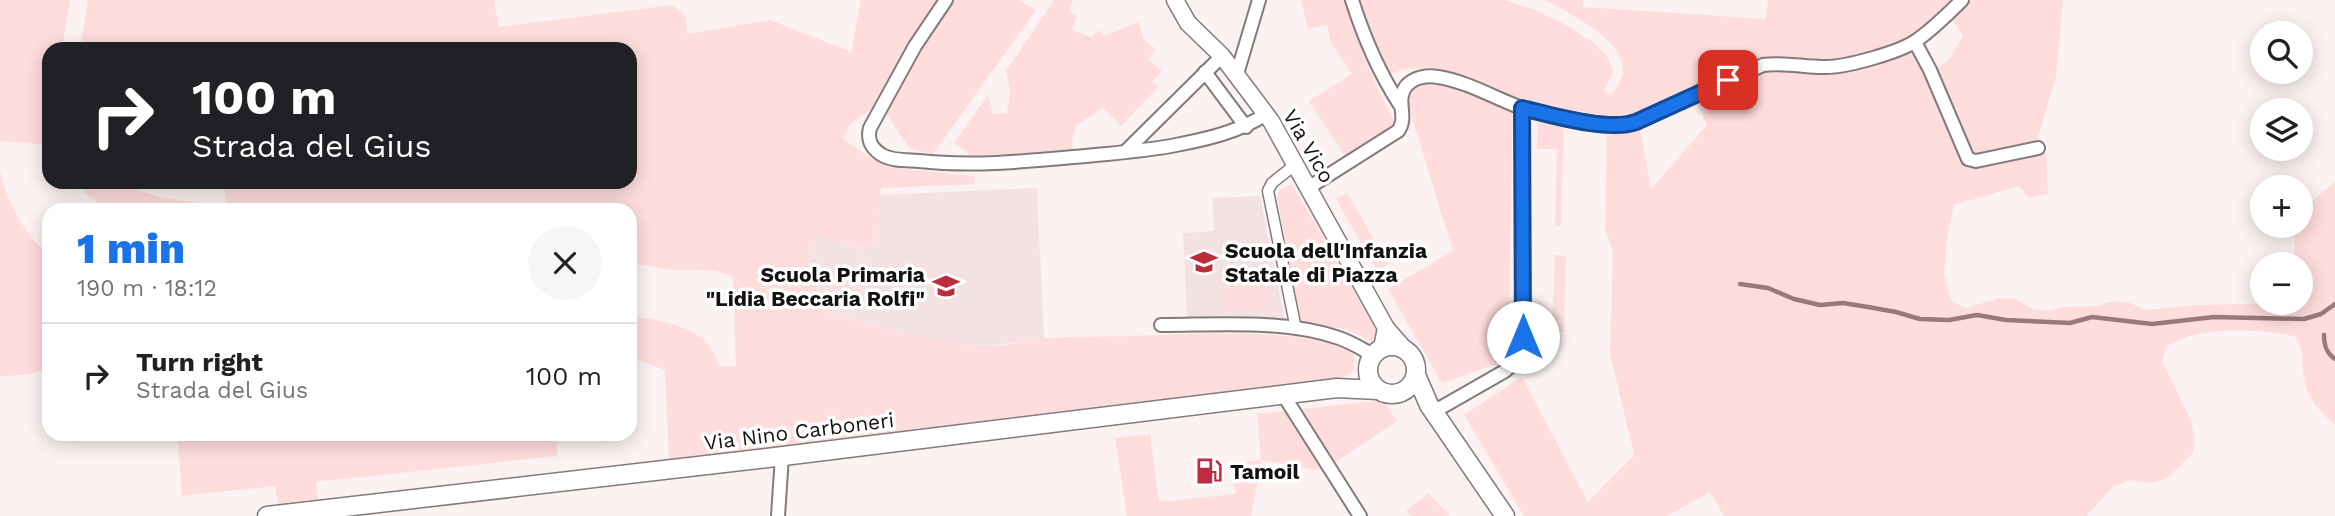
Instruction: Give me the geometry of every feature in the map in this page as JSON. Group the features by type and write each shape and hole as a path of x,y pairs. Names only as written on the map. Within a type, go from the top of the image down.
{"main road":[{"path":"1378,390 1369,379 1374,359 1394,346 1406,351 1415,361 1416,375 1432,408 1505,516"},
{"name":"Via Nino Carboneri","path":"1337,388 1362,377 1374,359"},
{"path":"1399,394 1410,387 1416,375"},
{"name":"Via Nino Carboneri","path":"268,516 1337,388 1399,394 1432,408"}],"street":[{"path":"946,0 915,46 871,125 869,139 874,148 884,156 967,164 1125,152 1174,145 1246,127 1266,114"},
{"name":"Via Vico","path":"1175,0 1188,23 1222,56 1266,114 1385,328 1406,351"},
{"path":"1237,74 1259,0"},
{"path":"1352,0 1364,40 1400,105"},
{"path":"1308,188 1398,131 1403,123 1400,105 1402,95 1407,86 1428,76 1441,77 1522,108 1607,125 1624,125 1763,65 1841,66 1915,42 1962,0"},
{"path":"1915,42 1930,70 1968,159 1976,161 2038,148"},
{"path":"1125,152 1222,56"},
{"path":"1205,72 1246,127"},
{"path":"1432,408 1505,371 1514,364 1521,351 1522,108"},
{"path":"1296,164 1272,183 1268,191 1296,329"},
{"path":"1161,325 1250,325 1296,329 1341,338 1374,359 1385,328"},
{"path":"1284,396 1360,516"},
{"path":"778,516 782,456"}],"shaded area":[{"path":"0,0 70,0 63,42 42,42 42,144 1,141 0,145"},
{"path":"88,0 494,0 499,27 673,5 686,17 687,34 770,20 851,52 861,0 939,0 876,106 850,124 843,139 874,160 895,168 974,176 975,184 881,188 876,242 863,249 815,233 808,255 810,277 821,311 903,334 965,345 994,346 1066,337 1212,334 1312,339 1337,346 1354,355 1354,370 1347,376 1331,381 669,461 665,370 637,360 637,316 697,334 713,352 719,366 736,366 733,277 710,270 674,270 637,264 637,203 226,203 225,189 637,189 637,42 81,42"},
{"path":"952,0 1018,0 1036,10 933,154 910,149 886,113 919,49"},
{"path":"1054,0 1073,0 1069,11 1077,16 1072,30 1091,37 1099,30 1103,36 1138,22 1144,40 1156,49 1148,59 1162,71 1152,82 1158,87 1121,126 1103,108 1076,125 1072,139 1073,151 971,156 954,143 988,95 993,114 1007,113 1010,90 1006,71"},
{"path":"1301,0 1345,0 1367,65 1395,124 1345,156 1309,101 1352,74 1331,43 1327,25 1308,29"},
{"path":"1359,0 1504,0 1535,10 1594,43 1608,57 1613,72 1604,90 1611,95 1623,71 1615,48 1593,28 1545,0 1583,0 1583,7 1766,19 1768,0 1954,0 1917,32 1890,47 1855,57 1822,62 1766,58 1618,121 1540,107 1433,68 1403,69 1390,75 1372,38"},
{"path":"1971,0 2063,0 2056,76 2036,144 1972,155 1935,69 1947,62 1963,36 1951,18"},
{"path":"1912,49 1980,166 2046,150 2048,194 2029,198 2019,186 1954,205 1947,238 1944,274 1952,302 1966,308 1999,298 2016,299 2030,308 2047,311 2065,307 2098,306 2113,301 2130,303 2146,310 2195,305 2250,304 2250,315 2313,315 2313,252 2295,252 2294,238 2313,238 2313,200 2335,182 2335,425 2308,393 2302,351 2294,336 2228,330 2180,340 2166,347 2162,361 2191,421 2195,438 2193,453 2166,479 2148,483 2131,480 2114,486 2086,516 1724,516 1710,492 1667,516 1524,516 1464,415 1522,377 1588,502 1634,455 1610,353 1613,251 1605,230 1607,131 1640,128 1651,189 1707,125 1696,102 1762,71 1774,69 1824,72"},
{"path":"1430,82 1439,82 1513,111 1508,348 1496,364 1442,383 1388,289 1453,251 1407,101 1414,89"},
{"path":"1538,118 1564,123 1561,226 1555,226 1557,149 1537,149"},
{"path":"0,170 18,217 42,249 42,371 0,376"},
{"path":"1292,184 1383,340 1376,344 1348,330 1301,321 1277,198 1280,190"},
{"path":"1037,188 1044,338 990,346 947,344 915,338 821,311 810,277 808,255 815,232 862,249 876,242 880,195"},
{"path":"84,189 135,189 196,203 98,203"},
{"path":"1347,193 1388,264 1377,271 1336,199"},
{"path":"1260,196 1285,320 1187,318 1183,233 1214,231 1212,198"},
{"path":"1555,255 1566,256 1564,332 1552,332"},
{"path":"1265,286 1266,308 1226,310 1225,287"},
{"path":"1383,400 1397,421 1334,463 1300,409"},
{"path":"1285,411 1322,471 1262,460 1251,516 1127,516 1115,438 1150,434 1159,502 1235,494 1232,463 1261,460 1257,414"},
{"path":"178,441 557,441 557,456 316,482 318,499 278,504 275,486 182,496"},
{"path":"1429,494 1450,516 1411,516 1406,511"}],"waterway":[{"path":"1740,284 1768,288 1794,299 1820,305 1843,303 1920,319 1949,320 1977,315 2006,320 2070,323 2092,317 2152,324 2214,317 2304,319 2321,314 2335,304"},
{"path":"2324,335 2326,348 2335,359"}],"place":[{"name":"Scuola dell'Infanzia Statale di Piazza","path":"1204,262"},
{"name":"Scuola Primaria \"Lidia Beccaria Rolfi\"","path":"946,286"},
{"name":"Tamoil","path":"1209,471"}],"route":[{"path":"1523,337 1522,108 1570,119 1624,125 1728,80"}]}
